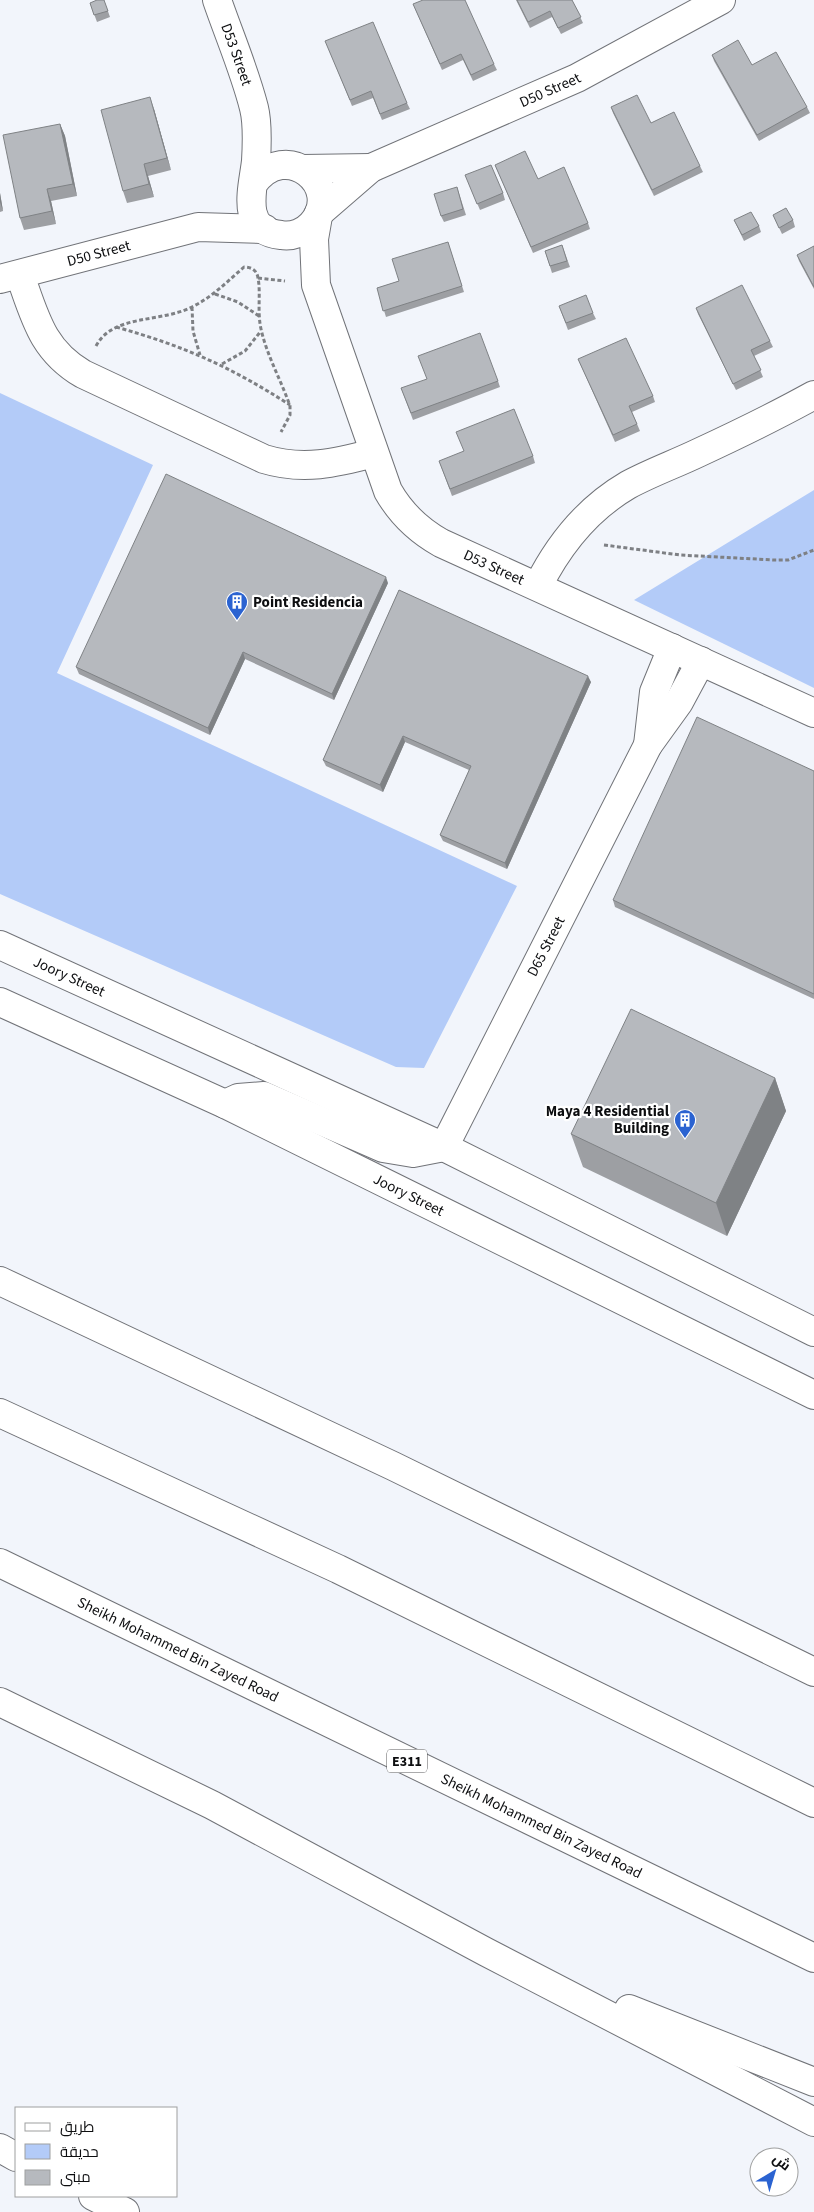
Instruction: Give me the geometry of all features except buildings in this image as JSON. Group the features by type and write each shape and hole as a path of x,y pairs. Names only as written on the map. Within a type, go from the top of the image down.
{"main road":[{"name":"D53 Street","path":"217,0 254,109 256,134 252,188"},
{"name":"D50 Street","path":"318,214 371,168 577,78 721,0"},
{"name":"D53 Street","path":"254,109 299,167"},
{"path":"286,164 299,167 317,183 321,202 318,214 304,231 295,235 270,232 252,213 252,188 267,169 286,164"},
{"name":"D50 Street","path":"299,167 371,168"},
{"name":"D50 Street","path":"198,227 252,188"},
{"name":"D53 Street","path":"318,214 314,239 316,285 374,453 396,504 416,527 441,543 814,712"},
{"name":"D50 Street","path":"10,277 198,227 270,232"},
{"name":"D53 Street","path":"270,232 316,285"},
{"path":"10,277 46,341 62,360 83,374 264,459 281,464 316,466 374,453"},
{"path":"538,586 550,561 566,538 592,512 629,484 714,446 814,396"},
{"name":"D65 Street","path":"648,745 654,692 672,648"},
{"name":"D65 Street","path":"444,1147 648,745 682,698 701,661"},
{"name":"Joory Street","path":"0,945 444,1147 814,1332"},
{"name":"Joory Street","path":"0,1002 225,1104 814,1395"},
{"path":"225,1104 238,1098 264,1096 382,1148 413,1153 444,1147"},
{"path":"0,1280 394,1466 814,1672"},
{"path":"0,1413 338,1569 814,1803"},
{"name":"Sheikh Mohammed Bin Zayed Road","path":"0,1563 814,1958"},
{"path":"0,1702 212,1805 486,1952 814,2122"},
{"path":"486,1952 814,2082"},
{"path":"0,2148 15,2156"},
{"path":"95,2197 125,2212"}],"path":[{"path":"83,374 97,344 108,331 115,327 171,316 192,307 214,294 244,267 250,267 256,272 258,278 259,316 262,330 290,406 290,415 285,426 264,459"},
{"path":"214,294 238,302 259,316"},
{"path":"192,307 193,331 200,355"},
{"path":"115,327 222,364 290,406"},
{"path":"222,364 245,351 262,330"},
{"path":"566,538 636,550 745,558 788,560 814,550"}],"green space":[{"path":"0,393 153,465 57,673 517,886 424,1068 396,1067 0,894"},
{"path":"814,490 814,688 634,600"}],"place":[{"name":"Point Residencia","path":"237,621"},
{"name":"Maya 4 Residential Building","path":"685,1139"}]}
